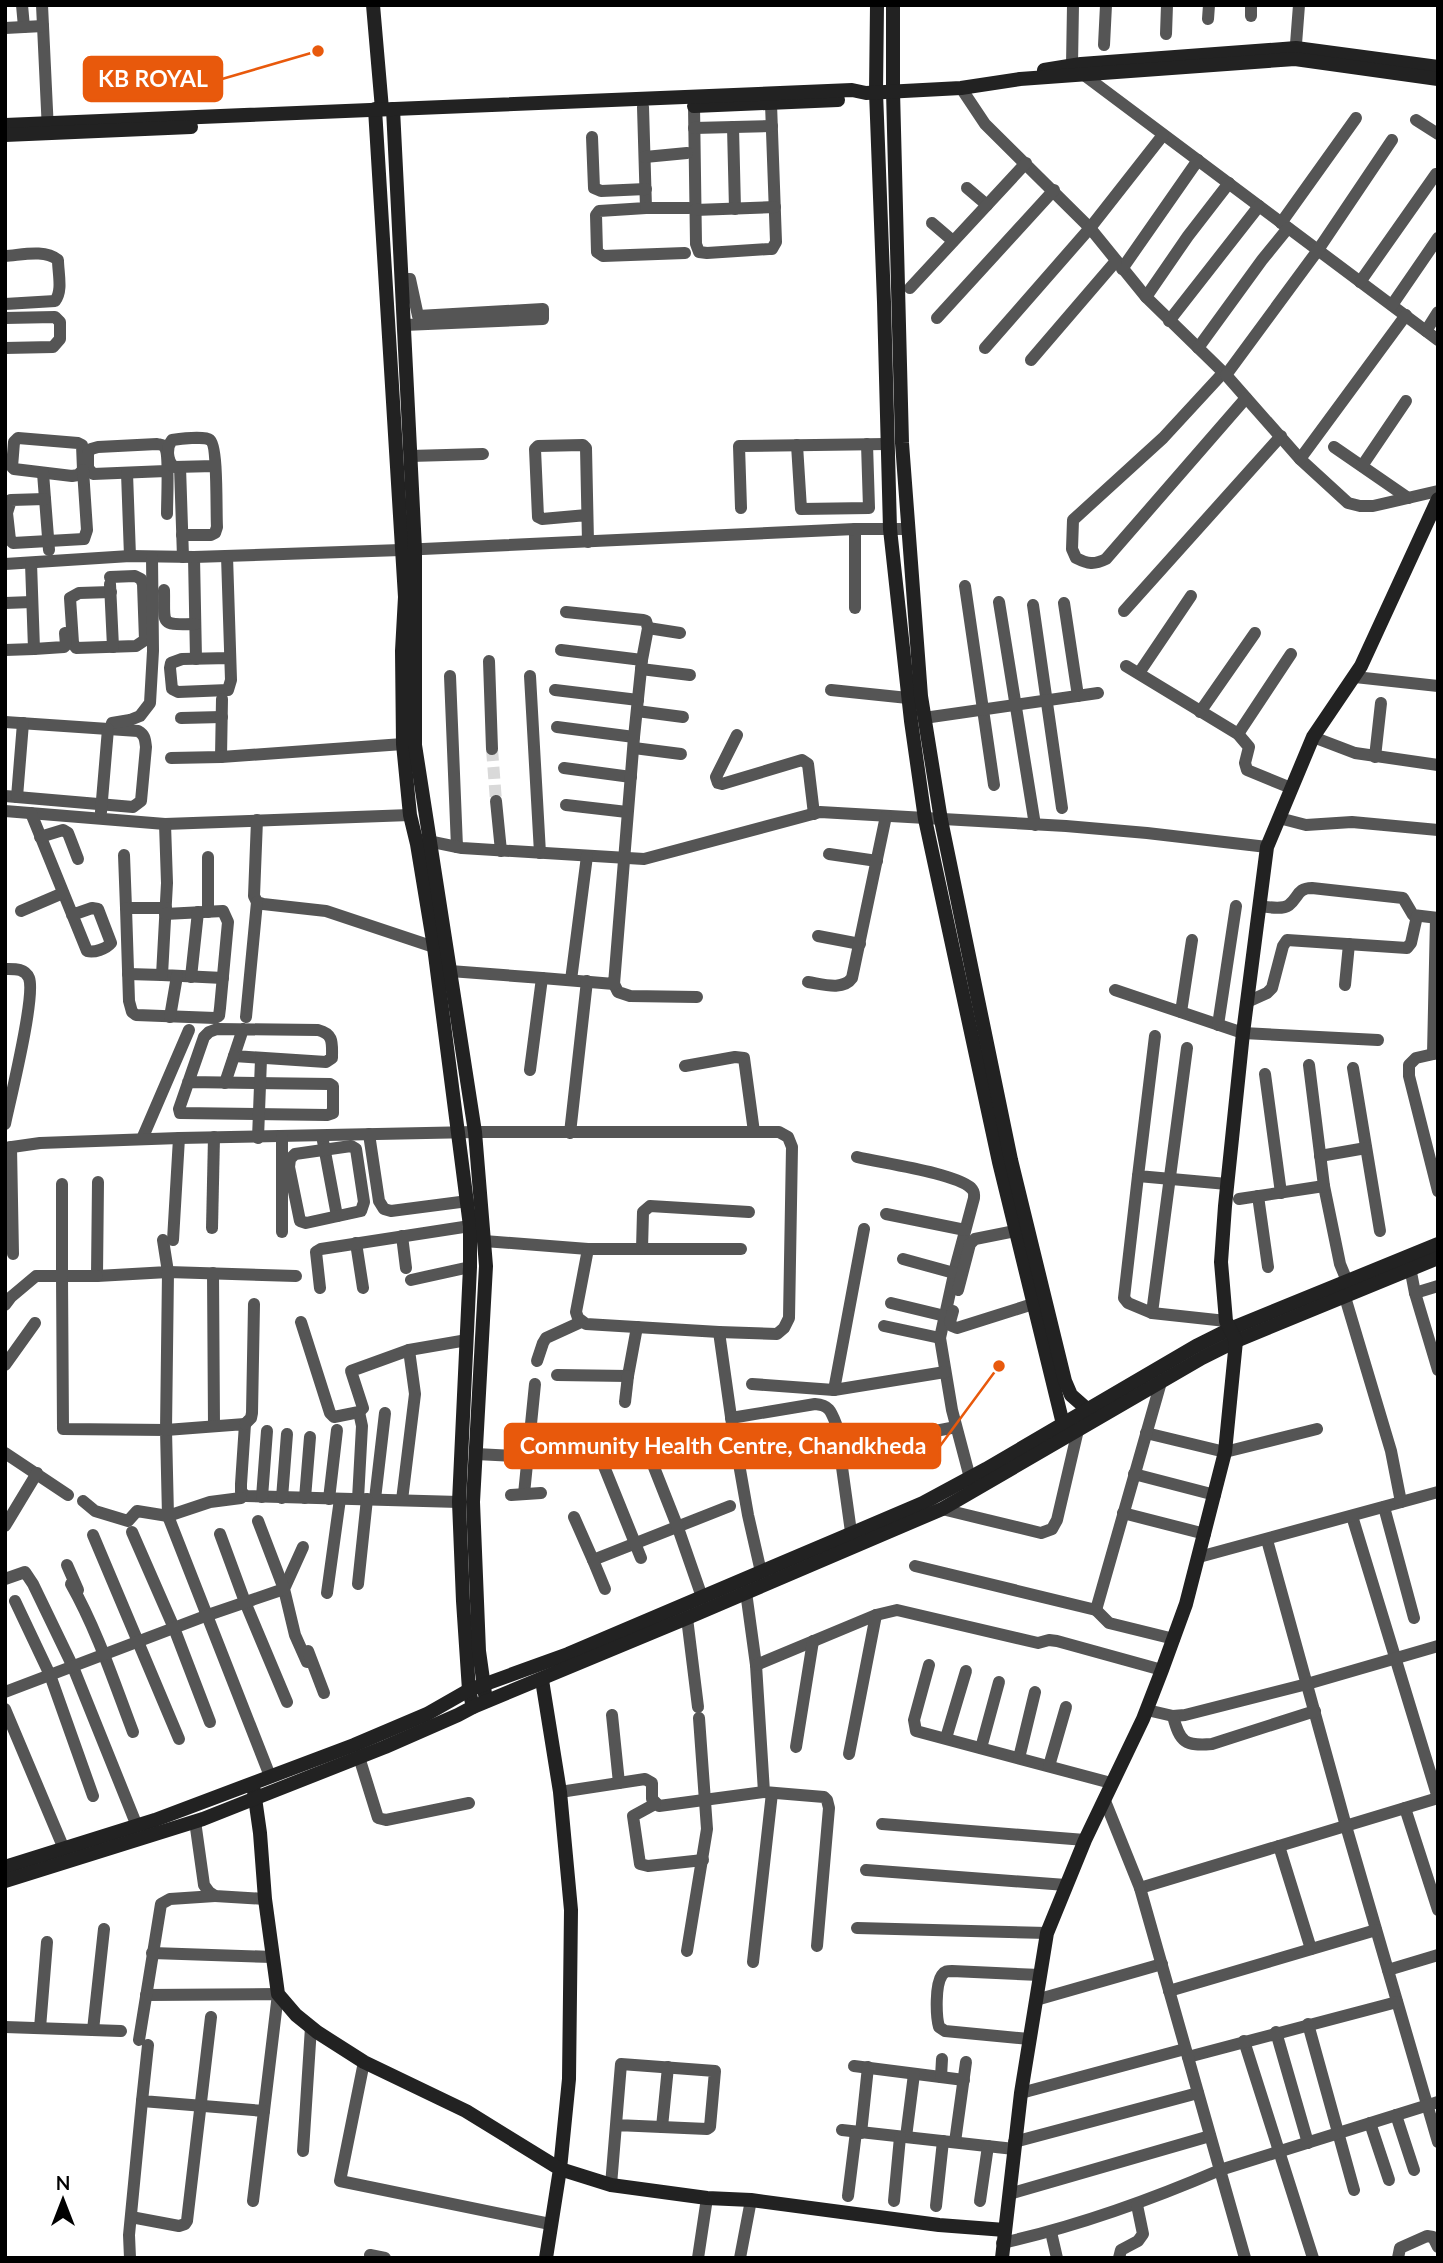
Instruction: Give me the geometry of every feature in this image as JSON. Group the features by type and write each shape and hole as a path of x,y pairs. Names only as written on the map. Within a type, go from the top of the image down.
{"street":[{"path":"22,5 24,27"},
{"path":"42,5 48,128"},
{"path":"373,5 401,279 410,456 402,651 403,744 410,815 434,947 470,1226 458,1502 476,1688 480,1704"},
{"path":"877,5 871,92 884,302 886,444 890,529 908,698 925,819 1016,1231 1063,1423"},
{"path":"893,5 892,90 901,418 907,529 924,718 941,820 1011,1160 1057,1355 1071,1395 1087,1410"},
{"path":"1072,65 1073,5"},
{"path":"1104,45 1106,5"},
{"path":"1166,34 1167,5"},
{"path":"1208,19 1209,5"},
{"path":"1295,53 1299,5"},
{"path":"5,28 43,26"},
{"path":"1020,79 1039,71 1072,65 1295,53 1438,67"},
{"path":"5,125 48,128 852,90 871,92 961,88 1020,79 1295,53 1438,79"},
{"path":"1084,75 1438,340"},
{"path":"961,88 985,124 1090,228 1146,297 1224,374 1300,459 1348,503 1373,506 1438,491"},
{"path":"384,113 771,104 851,99 871,92"},
{"path":"694,106 692,209 696,249 707,253 772,249 776,242 771,104"},
{"path":"643,107 646,208"},
{"path":"384,113 397,456 408,550 415,745 475,1132 484,1241 486,1278 473,1502 479,1651 476,1688"},
{"path":"1198,348 1262,260 1356,118"},
{"path":"1416,120 1438,134"},
{"path":"694,128 772,126"},
{"path":"733,127 735,209"},
{"path":"5,135 48,128"},
{"path":"985,348 1090,228 1163,135"},
{"path":"592,137 594,188 601,191 646,189"},
{"path":"1245,398 1106,559 1097,564 1076,558 1072,549 1073,520 1163,438 1224,374 1318,250 1392,140"},
{"path":"645,156 687,153"},
{"path":"1031,360 1119,265 1198,160"},
{"path":"910,288 1026,163"},
{"path":"1360,282 1436,174"},
{"path":"1146,297 1228,183"},
{"path":"967,188 987,205"},
{"path":"937,318 1054,190"},
{"path":"1169,321 1259,206"},
{"path":"685,253 603,256 596,248 596,215 599,211 646,208 775,207"},
{"path":"932,223 953,241"},
{"path":"1392,305 1438,238"},
{"path":"5,256 43,253 52,256 58,260 59,290 55,301 5,304"},
{"path":"401,279 410,279 419,320"},
{"path":"404,325 419,320 543,309 543,318 419,320"},
{"path":"1426,331 1438,312"},
{"path":"1300,459 1406,315"},
{"path":"5,318 55,317 60,322 60,340 53,347 5,348"},
{"path":"1362,466 1406,401"},
{"path":"1124,611 1281,436"},
{"path":"45,499 11,500 7,513 8,535 13,543 84,539 86,536 82,445 18,438 14,442 12,467 72,476 83,470"},
{"path":"182,535 215,533 216,527 215,448 209,439 178,439 172,440 169,445 168,460 174,467 215,466"},
{"path":"797,445 801,509 869,508 867,444"},
{"path":"741,508 739,446 886,444"},
{"path":"166,471 93,474 88,468 88,453 98,447 163,445 166,449 167,514"},
{"path":"587,515 542,519 538,517 535,449 538,446 583,445 586,448 588,542"},
{"path":"1334,447 1408,498"},
{"path":"410,456 483,454"},
{"path":"180,467 182,535 188,557 196,659"},
{"path":"43,473 50,561"},
{"path":"127,473 130,556"},
{"path":"1003,2244 1021,2093 1047,1933 1085,1840 1163,1670 1199,1558 1225,1452 1231,1330 1221,1262 1243,1032 1267,847 1313,737 1355,677 1438,499"},
{"path":"5,564 130,556 188,557 408,550 855,529 907,529"},
{"path":"855,529 855,608"},
{"path":"227,556 231,686 228,690 172,690 171,663 182,659 230,658"},
{"path":"5,715 118,723 139,716 150,704 152,683 152,557"},
{"path":"109,558 113,647"},
{"path":"31,563 34,649"},
{"path":"110,577 135,576 141,579 145,640 141,644 76,648 73,643 70,598 79,593 111,592"},
{"path":"965,586 994,785"},
{"path":"5,650 60,648 66,645 63,590"},
{"path":"164,590 167,622 195,624"},
{"path":"1139,673 1191,596"},
{"path":"5,603 32,602"},
{"path":"999,602 1035,825"},
{"path":"1064,603 1078,696"},
{"path":"1033,605 1062,807"},
{"path":"566,612 643,620 648,628 637,706 614,984 618,992 631,996 697,997"},
{"path":"648,628 680,633"},
{"path":"1200,712 1255,634"},
{"path":"561,650 691,675"},
{"path":"1238,734 1291,654"},
{"path":"489,661 492,749"},
{"path":"1126,666 1238,734 1249,747 1245,763 1247,770 1291,788"},
{"path":"450,676 457,847"},
{"path":"530,676 540,853"},
{"path":"1355,677 1438,686"},
{"path":"555,690 683,717"},
{"path":"831,690 908,698"},
{"path":"924,718 1098,693"},
{"path":"221,758 222,699"},
{"path":"1375,757 1381,704"},
{"path":"181,718 222,717"},
{"path":"5,722 138,731 143,733 146,747 141,801 138,805 101,811 5,811"},
{"path":"23,723 11,797 166,824 410,815"},
{"path":"557,727 681,754"},
{"path":"101,811 108,729"},
{"path":"737,735 715,780 722,784 802,760 808,764 814,814"},
{"path":"1313,737 1355,753 1438,765"},
{"path":"171,758 221,758 403,744"},
{"path":"564,768 631,777"},
{"path":"496,802 501,851"},
{"path":"566,805 627,813"},
{"path":"416,839 457,847 501,851 644,859 820,812 1147,833 1267,847"},
{"path":"31,813 72,915"},
{"path":"808,982 841,986 848,984 852,978 886,816"},
{"path":"1279,818 1306,825 1352,822 1438,830"},
{"path":"225,1083 244,1023 257,902 254,896 257,820"},
{"path":"162,975 166,824"},
{"path":"40,837 63,830 68,833 78,859"},
{"path":"829,853 877,861"},
{"path":"124,855 128,974 132,1012 136,1015 170,1017 219,1016 228,922 223,911 126,908"},
{"path":"571,980 587,856"},
{"path":"191,976 203,912 208,857"},
{"path":"1259,906 1282,908 1289,905 1298,891 1312,888 1403,898 1413,915 1437,918 1435,1054 1416,1058 1409,1065 1409,1076 1438,1191"},
{"path":"21,911 63,893"},
{"path":"257,902 326,911 434,947"},
{"path":"1218,1024 1236,906"},
{"path":"1247,1002 1272,988 1287,940 1407,948 1411,943 1417,916"},
{"path":"818,936 859,944"},
{"path":"1181,1012 1192,940"},
{"path":"1345,985 1349,944"},
{"path":"5,969 24,972 29,978 30,989 12,1061 6,1115"},
{"path":"450,971 614,984"},
{"path":"128,974 223,978"},
{"path":"170,1017 177,976"},
{"path":"530,1070 542,978"},
{"path":"570,1133 587,981"},
{"path":"1115,990 1243,1032 1378,1041"},
{"path":"188,1082 330,1084 333,1086 333,1113 180,1113 179,1109 188,1082 204,1037 209,1032 244,1023 318,1030 327,1032 332,1038 332,1058 326,1062 234,1056"},
{"path":"142,1139 189,1030"},
{"path":"1155,1035 1125,1298 1128,1303 1152,1313 1231,1330"},
{"path":"1152,1313 1187,1048"},
{"path":"685,1066 735,1057 744,1058 754,1132"},
{"path":"258,1138 261,1059"},
{"path":"1309,1065 1324,1186 1340,1264 1347,1281"},
{"path":"1353,1068 1380,1231"},
{"path":"1265,1074 1281,1193"},
{"path":"13,1254 8,1147 142,1139 282,1137 323,1143 351,1146 356,1149 365,1206 361,1211 306,1223 300,1221 297,1212 290,1159 295,1154 323,1143 369,1134 779,1132 788,1136 792,1147 789,1318 778,1334 637,1328 581,1322 576,1312 588,1249"},
{"path":"369,1134 379,1201 384,1209 468,1201"},
{"path":"212,1228 215,1137"},
{"path":"282,1137 282,1232"},
{"path":"179,1138 168,1240 168,1516 270,1776"},
{"path":"323,1143 337,1216"},
{"path":"1320,1156 1366,1148"},
{"path":"857,1157 955,1179 972,1189 974,1198 940,1338 956,1427 970,1478"},
{"path":"1138,1176 1227,1184"},
{"path":"97,1276 98,1182"},
{"path":"62,1184 63,1429 166,1430 245,1424 252,1413 254,1304"},
{"path":"1239,1199 1324,1186"},
{"path":"1258,1196 1268,1267"},
{"path":"642,1249 643,1212 650,1206 750,1212"},
{"path":"886,1214 965,1230"},
{"path":"320,1288 316,1252 356,1243 470,1226"},
{"path":"834,1390 864,1229"},
{"path":"1016,1231 975,1239 970,1244 950,1322 957,1328 1033,1304"},
{"path":"402,1236 408,1274 470,1267"},
{"path":"484,1241 588,1249 741,1249"},
{"path":"356,1243 363,1288"},
{"path":"5,1866 359,1757 942,1509 1161,1382 1231,1330 1345,1297 1409,1263 1438,1244"},
{"path":"5,1881 195,1821 254,1790 270,1776 427,1714 476,1688 568,1654 923,1503 1196,1346 1231,1330 1347,1281 1409,1263 1438,1258"},
{"path":"903,1259 954,1273"},
{"path":"1409,1263 1438,1370"},
{"path":"5,1305 36,1276 168,1272 296,1276"},
{"path":"213,1273 214,1426"},
{"path":"1415,1293 1438,1286"},
{"path":"1345,1297 1391,1451 1401,1502"},
{"path":"891,1303 945,1316"},
{"path":"301,1322 332,1416 359,1412 363,1408 351,1371 409,1350 467,1340"},
{"path":"537,1361 546,1338 581,1322"},
{"path":"5,1365 35,1323"},
{"path":"884,1326 940,1338"},
{"path":"625,1402 637,1328"},
{"path":"719,1332 748,1515 761,1572"},
{"path":"402,1500 415,1394 409,1350"},
{"path":"751,1384 834,1390 945,1372"},
{"path":"557,1375 628,1376"},
{"path":"1096,1610 1161,1382"},
{"path":"535,1384 528,1457 517,1494 541,1493"},
{"path":"732,1421 815,1404 830,1408 836,1423 851,1532"},
{"path":"359,1412 367,1499"},
{"path":"358,1584 367,1499 385,1413"},
{"path":"732,1421 778,1416"},
{"path":"245,1424 242,1492 246,1496 458,1502"},
{"path":"869,1444 956,1427"},
{"path":"1146,1433 1225,1452 1317,1429"},
{"path":"327,1593 337,1430"},
{"path":"942,1509 1041,1534 1052,1530 1057,1520 1078,1430"},
{"path":"262,1497 267,1431"},
{"path":"282,1498 287,1434"},
{"path":"592,1435 641,1558"},
{"path":"305,1499 310,1437"},
{"path":"599,1454 640,1437 678,1528 702,1597"},
{"path":"5,1453 68,1495"},
{"path":"476,1454 553,1458"},
{"path":"5,1527 37,1473"},
{"path":"1135,1474 1215,1495"},
{"path":"1199,1558 1438,1492"},
{"path":"83,1501 95,1511 128,1521 137,1511 168,1516 210,1502 241,1497"},
{"path":"593,1560 730,1506"},
{"path":"1384,1507 1414,1618"},
{"path":"1123,1513 1205,1534"},
{"path":"1140,1888 1438,1798 1352,1516"},
{"path":"574,1517 605,1589"},
{"path":"258,1521 324,1693"},
{"path":"132,1532 174,1628 210,1722"},
{"path":"220,1534 287,1702"},
{"path":"93,1535 179,1739"},
{"path":"1267,1540 1376,1930 1432,2104 1438,2142"},
{"path":"303,1547 284,1589 295,1635 307,1662"},
{"path":"67,1565 105,1655 133,1732"},
{"path":"915,1566 1096,1610 1109,1623 1174,1639"},
{"path":"5,1579 25,1572 73,1667 137,1826"},
{"path":"71,1584 105,1655"},
{"path":"5,1692 284,1589"},
{"path":"746,1592 768,1793 753,1962"},
{"path":"15,1601 50,1675 93,1796"},
{"path":"756,1665 876,1615 897,1609 1038,1643 1057,1641 1163,1670"},
{"path":"849,1754 876,1615"},
{"path":"687,1618 708,1829 687,1951"},
{"path":"796,1747 813,1641"},
{"path":"1146,1710 1173,1716 1307,1684 1438,1646"},
{"path":"929,1665 914,1726 916,1731 1111,1783"},
{"path":"946,1738 966,1671"},
{"path":"542,1679 560,1792 571,1910 569,2079 560,2169 546,2258"},
{"path":"981,1748 999,1682"},
{"path":"1019,1758 1035,1692"},
{"path":"1049,1766 1066,1707"},
{"path":"5,1709 64,1849"},
{"path":"1173,1716 1179,1736 1186,1743 1196,1745 1212,1744 1314,1711"},
{"path":"612,1715 619,1783"},
{"path":"359,1757 378,1818 386,1820 469,1803"},
{"path":"560,1792 649,1780 652,1783 652,1799 659,1806 706,1798 768,1793 824,1797 829,1808 817,1946"},
{"path":"253,2201 278,1994 254,1790"},
{"path":"1105,1801 1140,1888 1245,2258"},
{"path":"655,1804 633,1816 640,1864 648,1866 703,1860"},
{"path":"1405,1808 1438,1910"},
{"path":"195,1821 204,1885 215,1896"},
{"path":"882,1824 1085,1840"},
{"path":"1279,1846 1311,1949"},
{"path":"866,1870 1066,1885"},
{"path":"130,2258 129,2235 142,2101 146,1995 161,1904 170,1899 215,1896 265,1899"},
{"path":"857,1928 1047,1933"},
{"path":"93,2030 104,1929"},
{"path":"1169,1991 1376,1930"},
{"path":"40,2028 47,1942"},
{"path":"152,1953 273,1957"},
{"path":"1388,1970 1438,1955"},
{"path":"1036,2000 1162,1964"},
{"path":"1029,2039 945,2031 939,2027 936,2015 940,1977 952,1970 1040,1975"},
{"path":"146,1995 278,1994 296,2015 311,2027 364,2062 466,2111 560,2169 611,2185 939,2225 1003,2244 1136,2205 1220,2170 1432,2104"},
{"path":"1021,2093 1244,2041 1397,2001"},
{"path":"131,2217 179,2226 186,2224 211,2017"},
{"path":"1308,2024 1354,2190"},
{"path":"5,2026 121,2031"},
{"path":"303,2151 311,2027"},
{"path":"1276,2032 1308,2143"},
{"path":"1244,2041 1313,2258"},
{"path":"940,2077 942,2059"},
{"path":"364,2062 340,2181 550,2224"},
{"path":"936,2206 966,2062"},
{"path":"611,2185 616,2124 621,2063 715,2071 710,2127 703,2130 616,2124"},
{"path":"854,2066 964,2080"},
{"path":"662,2127 668,2067"},
{"path":"848,2196 869,2067"},
{"path":"894,2201 914,2074"},
{"path":"842,2130 988,2146 1014,2145 1198,2093"},
{"path":"142,2101 264,2111"},
{"path":"1395,2115 1414,2170"},
{"path":"1370,2123 1389,2180"},
{"path":"1009,2194 1210,2136"},
{"path":"980,2201 988,2146"},
{"path":"698,2258 708,2198"},
{"path":"740,2258 751,2200"},
{"path":"1118,2258 1121,2250 1138,2241 1143,2234 1136,2205"},
{"path":"1051,2232 1057,2258"},
{"path":"1398,2258 1398,2251 1408,2251 1430,2236 1436,2240 1438,2247"},
{"path":"370,2255 385,2258"}],"tunnel":[{"path":"492,749 496,801"}],"place":[{"name":"KB ROYAL","path":"318,51"},
{"name":"Community Health Centre, Chandkheda","path":"999,1366"}]}
